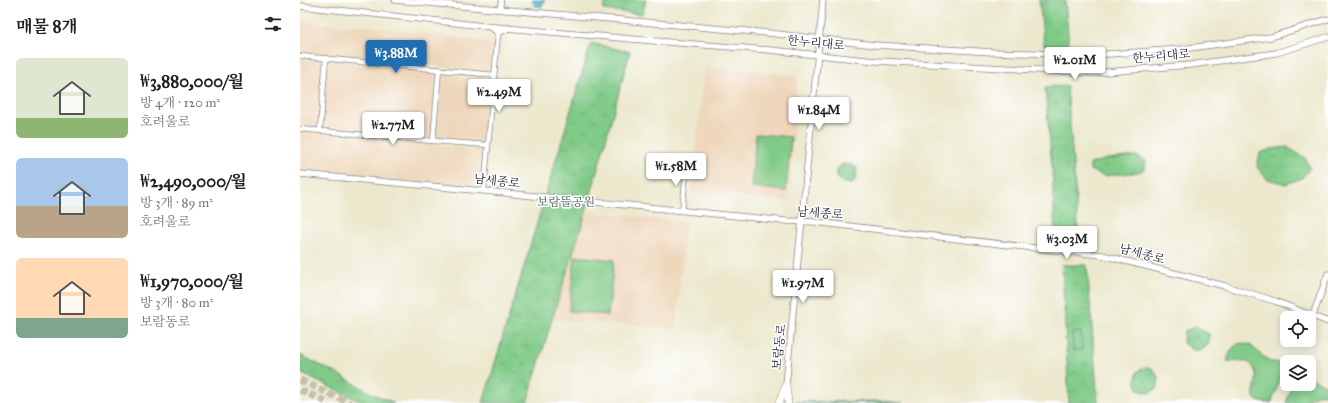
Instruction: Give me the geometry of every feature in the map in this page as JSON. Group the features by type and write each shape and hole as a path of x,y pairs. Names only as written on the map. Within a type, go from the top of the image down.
{"highway":[{"path":"779,403 786,385"},
{"path":"786,385 788,403"}],"street":[{"name":"한누리대로","path":"395,0 819,38 875,45 993,52 1094,55 1182,49 1271,37 1328,19"},
{"path":"500,10 502,0"},
{"name":"보람동로","path":"786,385 823,0"},
{"name":"한누리대로","path":"300,6 484,26 511,27 655,41 770,50 876,61 1094,73 1190,65 1276,53 1328,37"},
{"path":"484,26 492,28 498,33"},
{"path":"498,33 511,27"},
{"path":"484,191 498,33"},
{"path":"300,56 494,75"},
{"path":"320,131 326,58"},
{"path":"433,141 439,70"},
{"path":"300,129 488,145"},
{"path":"682,211 687,165"},
{"name":"남세종로","path":"300,174 682,211 815,222 1102,255 1225,286 1275,301 1301,311"},
{"path":"1314,311 1328,274"},
{"name":"남세종로","path":"1316,317 1328,322"}],"shaded area":[{"path":"300,21 346,26 359,25 489,42 493,46 489,69 486,71 300,52"},
{"path":"300,59 320,61 322,66 318,123 314,127 300,125"},
{"path":"334,61 434,72 436,77 432,134 428,138 328,127 323,121 327,69 329,64"},
{"path":"704,67 798,76 788,201 692,191"},
{"path":"446,74 486,78 489,83 485,140 480,144 441,140 436,134 440,82 441,77"},
{"path":"300,132 480,149 483,155 480,184 476,188 300,171"},
{"path":"586,212 686,222 676,329 552,319"}],"green space":[{"path":"606,0 646,0 642,14 603,10"},
{"path":"1039,0 1065,0 1069,45 1044,45"},
{"name":"보람뜰공원","path":"591,43 630,52 586,212 527,403 483,403"},
{"path":"1067,86 1079,238 1055,236 1052,168 1045,87"},
{"path":"756,134 791,137 786,191 751,187"},
{"path":"1287,147 1305,158 1310,168 1302,178 1286,184 1267,179 1257,167 1260,153 1271,149"},
{"path":"1137,156 1146,161 1145,169 1139,172 1104,176 1090,170 1090,164 1107,159"},
{"path":"842,164 851,165 857,168 856,178 852,184 844,183 837,177 837,169"},
{"path":"575,256 614,260 608,315 569,311"},
{"path":"1062,265 1087,265 1098,403 1069,403"},
{"path":"1195,327 1209,334 1209,344 1202,350 1193,350 1183,343 1184,331"},
{"path":"1081,332 1082,350 1073,350 1072,333"},
{"path":"1241,343 1250,345 1270,362 1280,363 1280,378 1271,403 1262,402 1254,398 1256,373 1250,363 1243,361 1227,362 1231,350"},
{"path":"300,355 371,393 394,403 364,403 300,373"},
{"path":"1148,367 1153,369 1159,378 1157,388 1149,393 1139,390 1136,380 1139,370"},
{"path":"1316,380 1327,386 1328,396 1322,393 1308,399 1305,403 1286,403 1290,391 1316,391"},
{"path":"881,401 903,403 795,403 795,402"}],"water":[{"path":"532,0 545,0 541,7 535,6"}],"tunnel":[{"path":"300,380 350,403"},
{"path":"300,390 329,403"}]}
